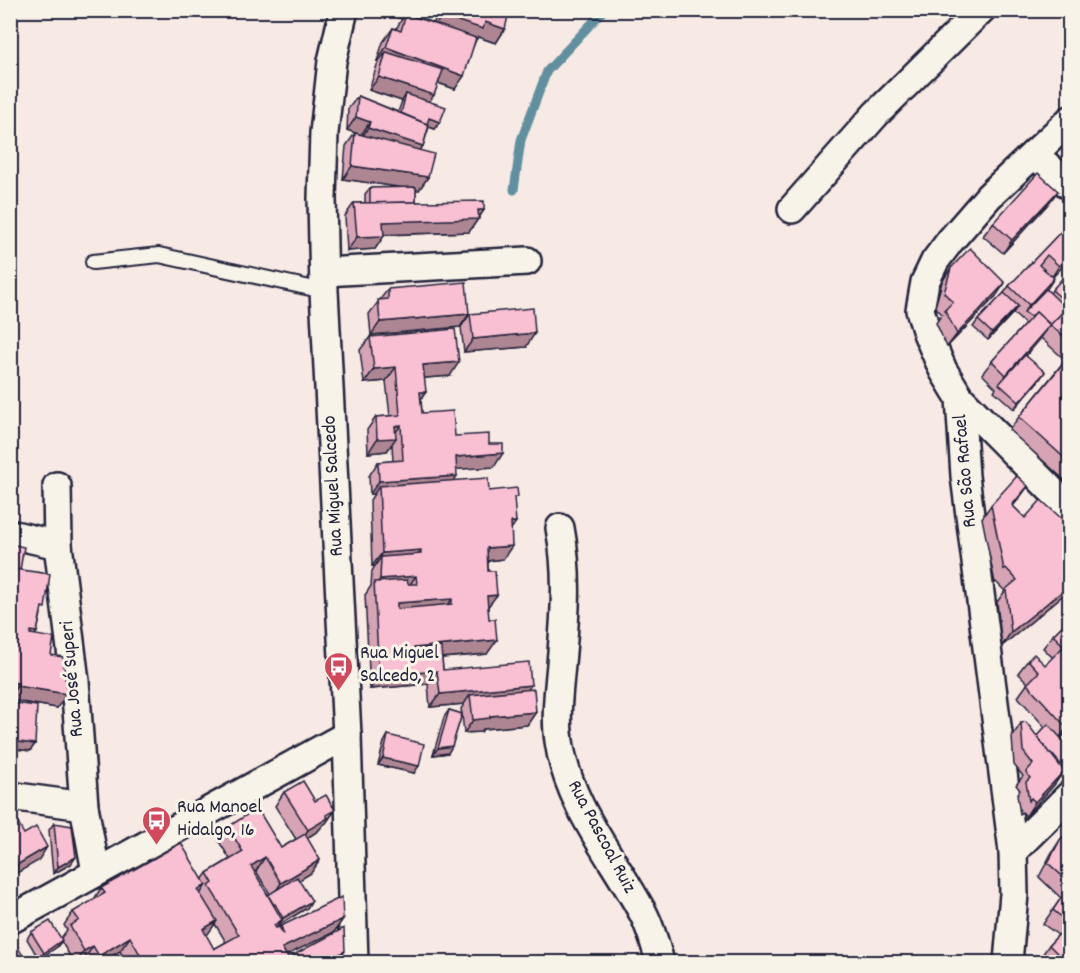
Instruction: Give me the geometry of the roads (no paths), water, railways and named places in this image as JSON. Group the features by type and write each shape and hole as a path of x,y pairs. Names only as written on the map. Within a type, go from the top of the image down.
{"street":[{"name":"Rua Miguel Salcedo","path":"344,10 332,61 324,133 322,198 324,281 347,735 354,963"},
{"path":"792,209 876,114 981,10"},
{"name":"Rua São Rafael","path":"1008,963 1014,894 1013,851 968,497 960,398 943,370 927,333 920,309 925,282 935,261 950,241 989,196 1070,120"},
{"path":"1034,154 1070,186"},
{"path":"324,281 527,261"},
{"path":"960,398 1070,509"},
{"name":"Rua José Superi","path":"57,486 58,546 74,669 84,806 96,873"},
{"name":"Rua Pascoal Ruiz","path":"560,528 566,557 567,590 558,695 559,740 569,783 644,917 660,963"},
{"path":"10,534 58,546"},
{"path":"10,920 347,735"},
{"path":"1013,851 1070,795"},
{"path":"10,796 84,806"}],"lane":[{"path":"93,262 159,255 324,281"}],"waterway":[{"path":"514,190 521,140 547,71 604,10"}],"place":[{"name":"Rua Miguel Salcedo, 2","path":"339,692"},
{"name":"Rua Manoel Hidalgo, 16","path":"156,846"}]}
